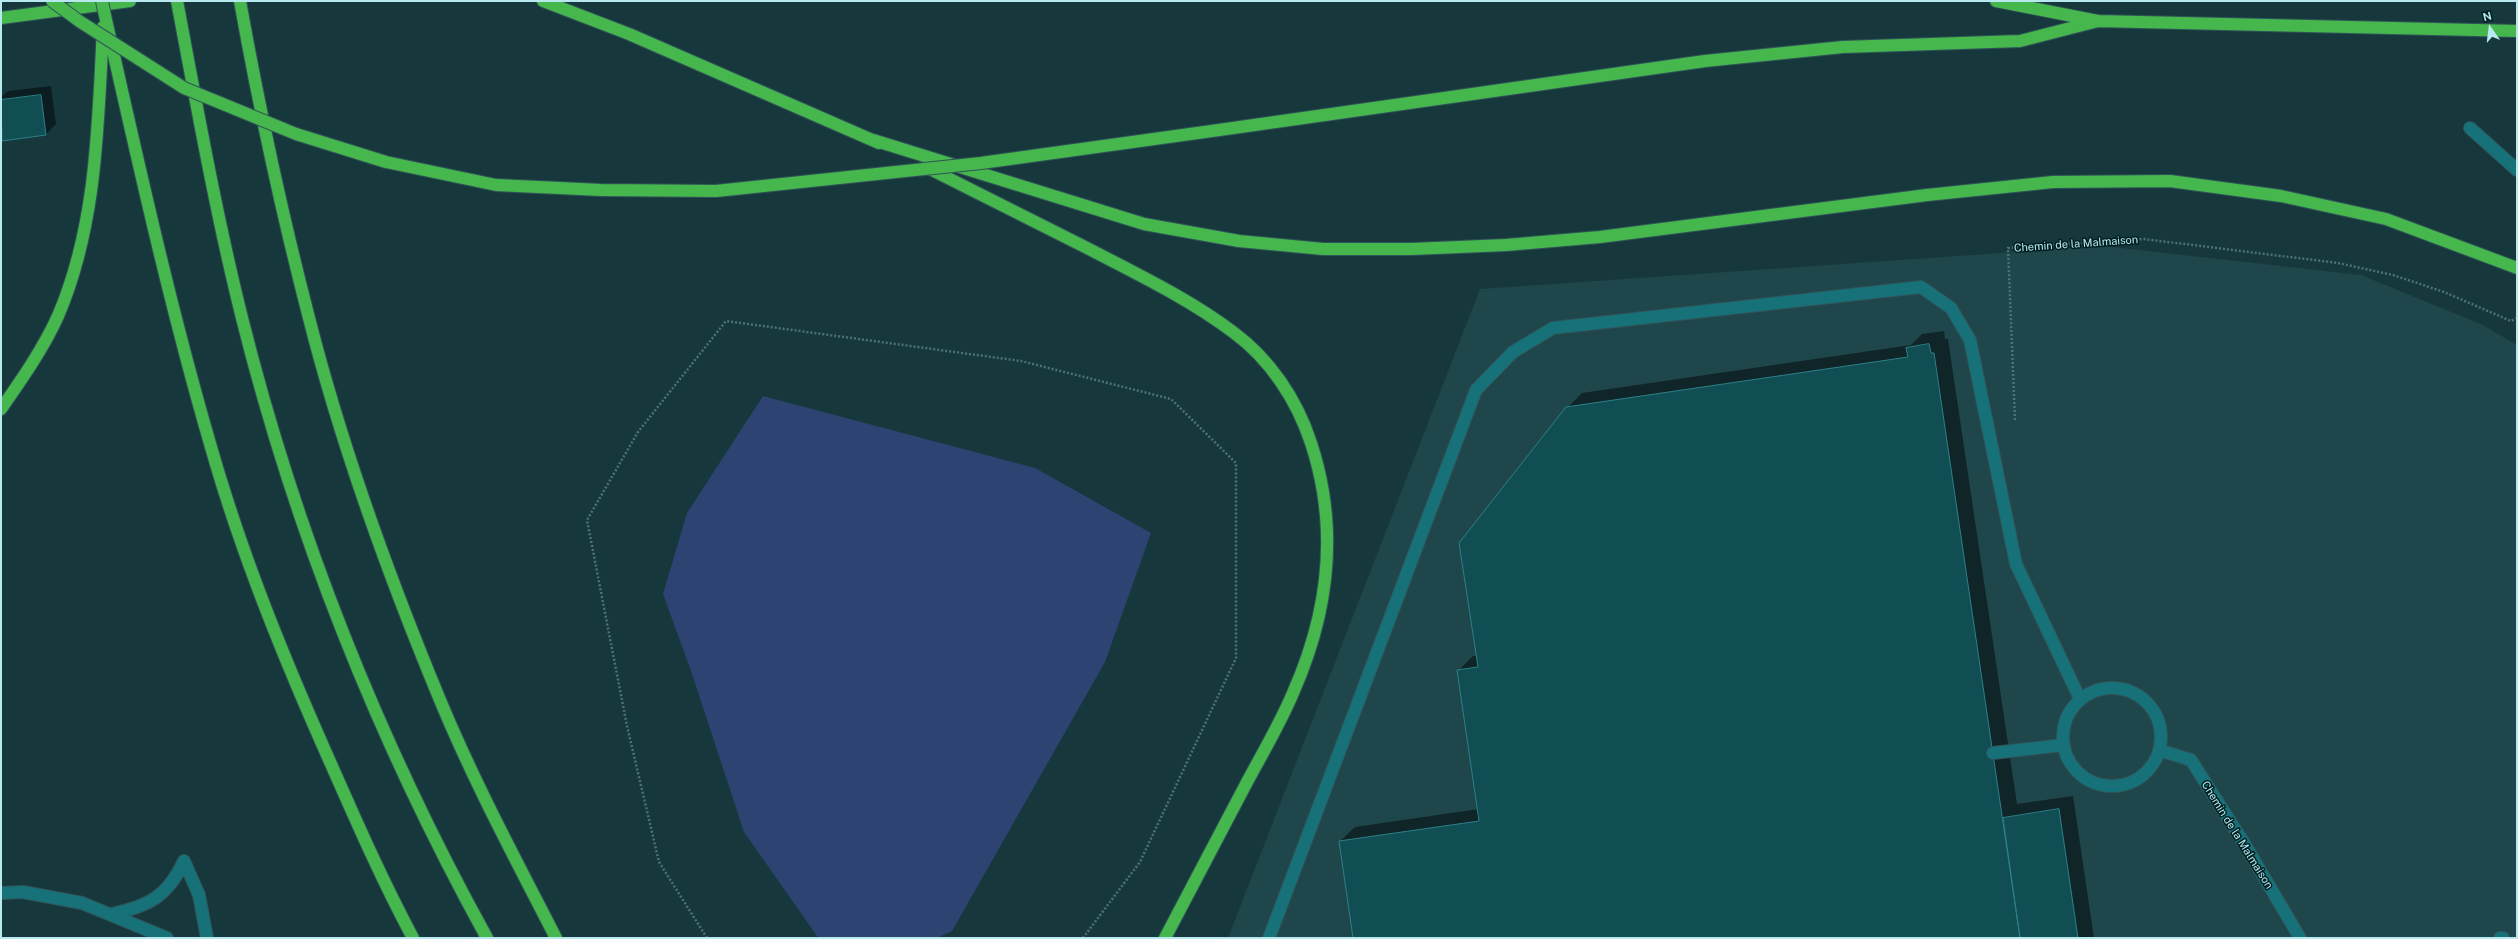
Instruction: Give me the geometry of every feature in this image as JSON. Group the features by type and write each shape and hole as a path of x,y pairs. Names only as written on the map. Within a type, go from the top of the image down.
{"highway":[{"path":"52,1 79,21 184,88 289,132 386,162 496,185 601,190 716,191 981,163 1705,61 1843,47 2020,41 2098,21"},
{"path":"1,18 130,1"},
{"path":"177,1 213,192 242,319 276,439 312,548 359,669 413,793 487,938"},
{"path":"240,1 251,60 309,320 352,463 403,606 440,701 473,773 556,938"},
{"path":"543,1 629,34 873,140 1120,265 1192,304 1234,333 1268,364 1289,394 1305,426 1319,465 1326,509 1329,553 1315,630 1294,693 1165,938"},
{"path":"1996,1 2098,21 2517,31"},
{"path":"103,6 186,359 211,449 240,539 267,616 302,699 358,825 413,938"},
{"path":"1,409 30,367 58,315 74,266 91,194 96,158 103,6"},
{"path":"873,140 1144,224 1239,241 1323,249 1412,249 1506,245 1600,237 1927,195 2053,182 2170,181 2281,196 2386,219 2517,268"},
{"path":"540,905 562,938"}],"street":[{"path":"2470,128 2517,170"},
{"path":"1269,938 1476,390 1513,352 1553,328 1921,287 1951,308 1970,340 2016,564 2080,699"},
{"path":"2105,688 2119,688 2144,700 2153,710 2159,723 2161,737 2160,750 2152,765 2141,777 2126,785 2109,786 2093,783 2079,774 2069,761 2063,746 2065,723 2069,713 2080,699 2105,688"},
{"path":"1993,753 2063,746"},
{"name":"Chemin de la Malmaison","path":"2160,750 2191,760 2244,843 2300,938"},
{"path":"112,914 132,910 155,899 175,881 184,861 199,895 206,938"},
{"path":"1,893 23,892 67,900 112,914 133,926 167,938"}],"path":[{"name":"Chemin de la Malmaison","path":"2015,422 2008,248 2144,240 2338,263 2393,275 2444,292 2511,321 2517,318"},
{"path":"707,938 659,862 627,726 587,520 638,432 726,321 1021,361 1171,399 1236,463 1236,658 1140,862 1083,938"}],"shaded area":[{"path":"2103,246 2361,275 2483,325 2517,345 2517,938 1228,938 1480,289"}],"water":[{"path":"763,396 1035,468 1151,533 1105,662 952,931 937,938 821,938 817,936 744,832 690,668 663,594 687,513"}],"building":[{"path":"41,95 46,135 2,141 1,100"},
{"path":"1929,344 1931,353 1934,353 2020,938 1353,938 1339,841 1479,821 1457,670 1478,667 1459,543 1566,407 1908,357 1906,348"},
{"path":"2059,809 2078,938 2020,938 2003,818"}]}
